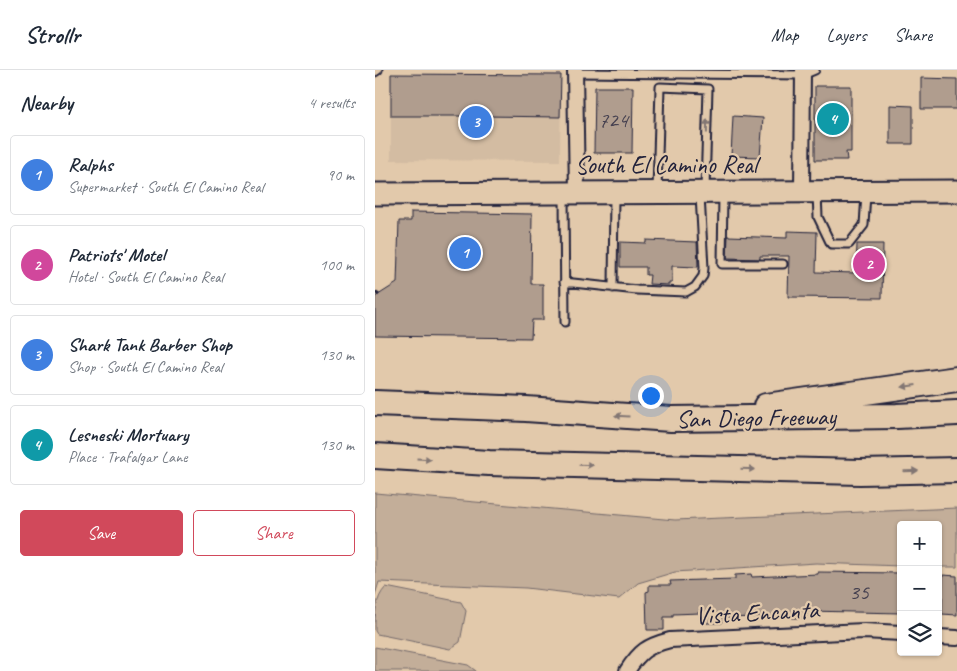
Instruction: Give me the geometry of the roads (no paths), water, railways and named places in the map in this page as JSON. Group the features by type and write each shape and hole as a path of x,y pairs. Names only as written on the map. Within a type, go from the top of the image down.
{"highway":[{"path":"671,419 957,379"},
{"path":"375,387 526,409"},
{"name":"San Diego Freeway","path":"375,402 526,409 671,419 888,416 957,412"},
{"name":"San Diego Freeway","path":"375,456 489,463 860,472 956,470"}],"main road":[{"name":"South El Camino Real","path":"375,194 957,190"}],"street":[{"path":"571,193 575,72"},
{"path":"807,72 810,191"},
{"name":"Vista Encanta","path":"627,671 638,655 651,645 670,640 864,631 897,633"},
{"path":"942,637 957,638"}],"lane":[{"path":"575,72 807,72"},
{"path":"565,282 613,288 686,292 695,287 703,276 709,192 708,89 660,87 657,192"},
{"path":"810,191 818,217 831,244 849,244 865,224 867,191"},
{"path":"613,288 614,192"},
{"path":"709,192 722,264 783,264"},
{"path":"565,322 565,282 571,193"}],"place":[{"name":"Lesneski Mortuary","path":"833,119"},
{"name":"Shark Tank Barber Shop","path":"476,122"},
{"name":"Ralphs","path":"465,253"},
{"name":"Patriots' Motel","path":"869,264"}]}
